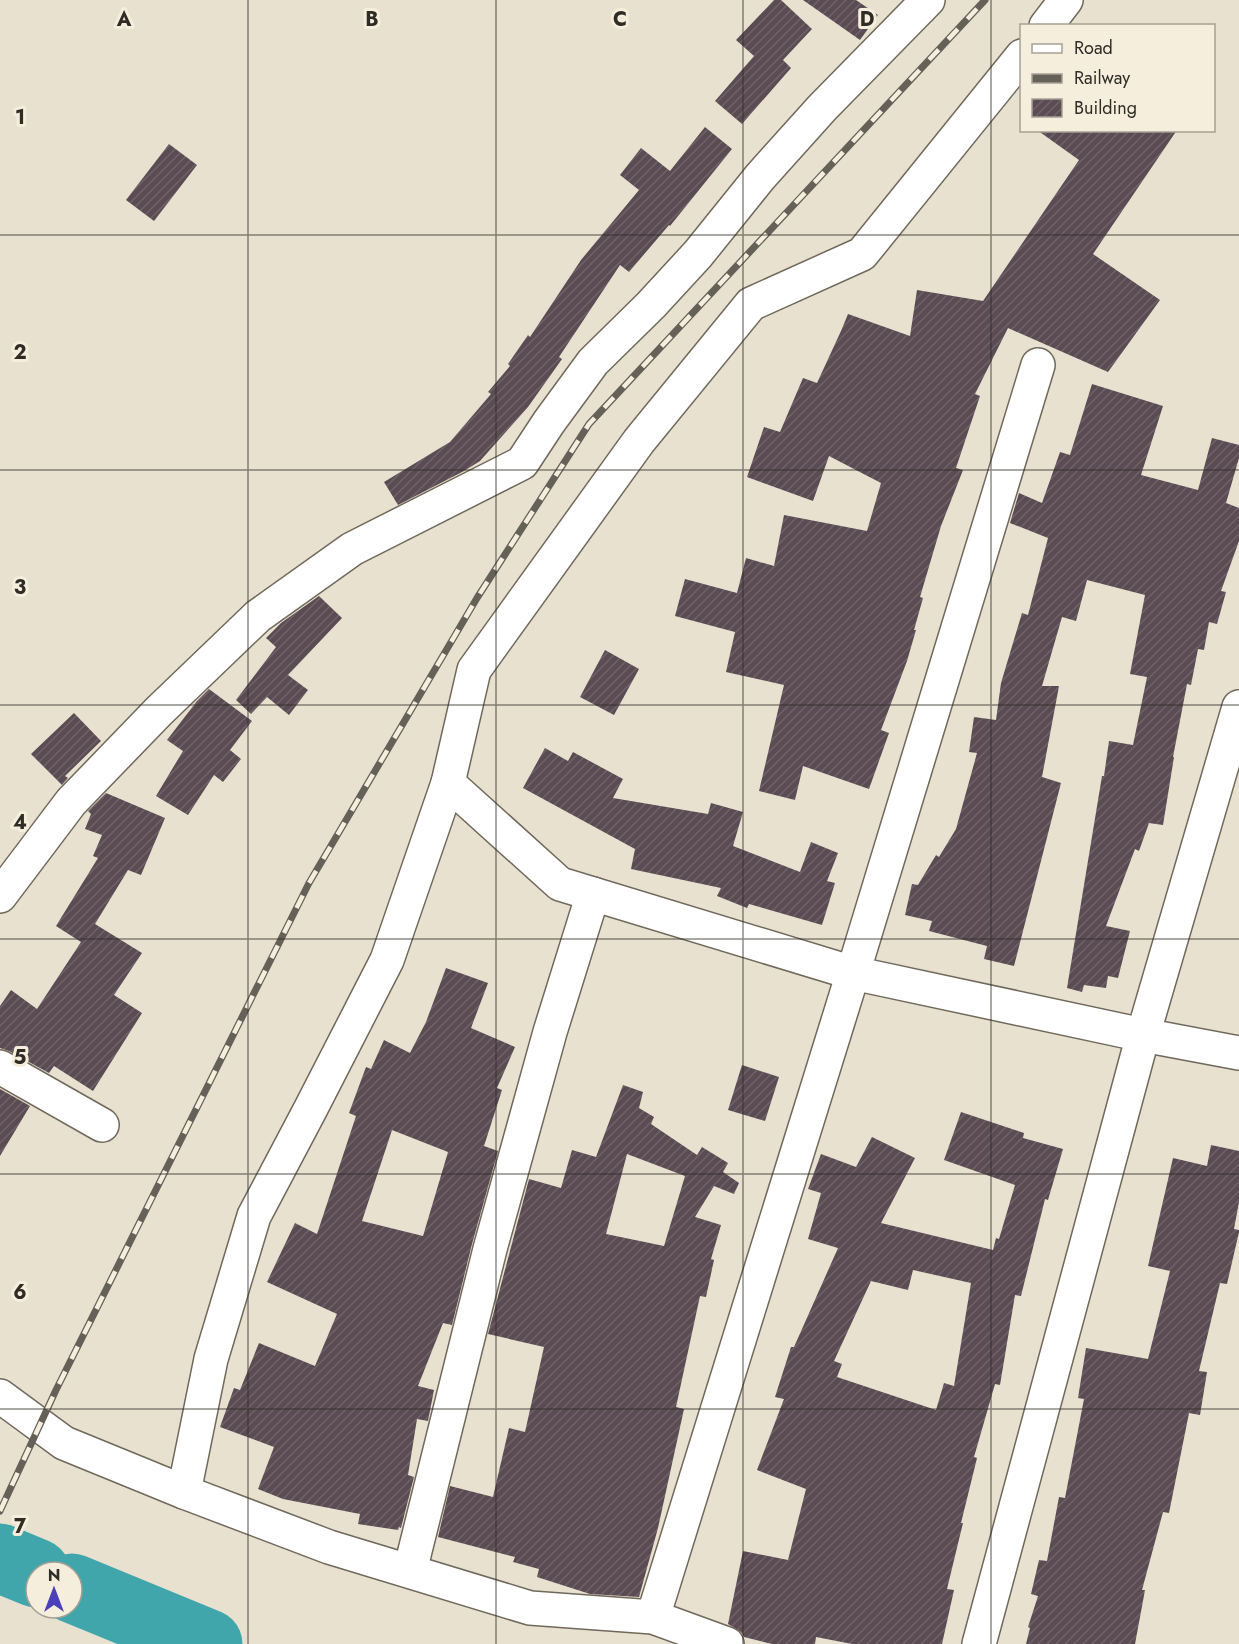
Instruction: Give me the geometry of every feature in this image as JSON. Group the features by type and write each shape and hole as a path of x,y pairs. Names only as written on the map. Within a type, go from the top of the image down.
{"street":[{"path":"0,896 71,802 159,711 258,616 352,549 522,463 592,362 651,305 698,254 760,177 822,108 928,0"},
{"path":"1048,24 1066,0"},
{"path":"184,1492 211,1359 254,1216 387,960 448,783 474,670 639,441 752,304 862,254 1020,58"},
{"path":"653,1617 853,973 1038,365"},
{"path":"979,1644 1143,1035 1239,707"},
{"path":"448,783 560,884 853,973 1143,1035 1239,1053"},
{"path":"410,1571 490,1249 550,1032 592,894"},
{"path":"0,1067 102,1125"},
{"path":"0,1396 64,1443 329,1547 530,1608 653,1617 727,1644"}],"building":[{"path":"774,0 781,0 812,29 783,60 791,68 742,124 715,101 754,56 736,40"},
{"path":"803,0 856,0 878,15 860,40"},
{"path":"705,127 732,149 670,226 629,272 620,265 559,357 562,359 528,407 480,461 398,505 384,482 450,442 491,394 488,392 510,366 508,364 528,335 530,337 581,260 639,190 620,175 641,148 670,171"},
{"path":"1040,132 1176,132 1093,254 1160,300 1108,372 1008,328 975,394 980,396 956,468 963,470 941,526 920,597 923,598 907,661 881,730 889,733 869,789 803,766 795,800 759,791 784,685 726,672 735,632 675,616 685,579 737,593 746,558 774,566 784,515 867,531 881,483 829,456 813,501 747,477 764,427 780,432 803,378 817,383 848,314 910,336 917,290 983,301 1079,160"},
{"path":"169,144 197,165 154,221 126,200"},
{"path":"1092,384 1163,406 1141,475 1198,490 1212,438 1239,445 1239,458 1226,503 1239,508 1239,541 1221,591 1226,592 1217,624 1209,622 1204,650 1198,649 1191,685 1187,684 1163,825 1149,823 1139,851 1135,849 1106,926 1130,931 1118,978 1108,976 1106,988 1084,985 1082,992 1067,988 1109,741 1133,745 1147,677 1130,674 1145,595 1087,580 1076,621 1062,617 1042,686 1059,686 1042,777 1061,783 1014,966 984,959 987,946 929,931 932,921 905,915 912,884 918,885 936,855 939,857 956,829 977,753 969,752 974,717 996,720 1001,683 1022,613 1028,615 1048,538 1010,523 1019,493 1042,503 1060,452 1070,455"},
{"path":"319,596 342,618 288,675 308,690 289,715 267,697 251,714 236,700 276,647 266,638 281,623"},
{"path":"605,650 639,669 614,715 580,697"},
{"path":"209,689 252,721 230,750 241,759 223,782 214,775 188,815 156,796 183,751 167,740"},
{"path":"74,713 101,741 65,776 68,778 62,785 31,754"},
{"path":"545,748 568,761 573,752 623,779 613,798 708,814 711,803 743,812 733,846 800,872 811,842 838,853 827,881 835,883 822,925 749,904 747,908 717,896 721,888 631,869 635,849 523,788"},
{"path":"106,793 165,818 141,875 128,870 95,924 142,953 114,995 142,1013 93,1091 54,1066 49,1073 0,1048 0,1006 11,990 37,1009 81,942 56,926 98,858 93,856 102,835 85,829 91,814 88,811"},
{"path":"446,968 488,983 471,1028 515,1047 497,1088 502,1090 484,1146 498,1151 452,1325 443,1323 418,1386 434,1390 428,1421 417,1419 408,1475 414,1477 401,1528 399,1527 398,1530 358,1524 360,1514 283,1499 258,1489 274,1447 220,1427 234,1388 240,1390 259,1343 315,1366 337,1314 267,1282 295,1223 317,1234 356,1116 349,1113 366,1067 371,1069 384,1040 410,1053 426,1022","holes":["392,1130 448,1152 423,1236 362,1221"]},
{"path":"742,1065 779,1077 765,1121 728,1110"},
{"path":"623,1085 643,1092 639,1108 654,1117 651,1124 697,1155 702,1147 728,1163 723,1172 739,1183 734,1194 714,1186 695,1217 721,1225 711,1259 714,1260 706,1297 700,1296 676,1407 684,1409 658,1528 639,1597 590,1594 537,1577 539,1569 513,1562 515,1557 438,1537 450,1486 493,1497 509,1428 525,1432 544,1347 488,1334 529,1179 561,1188 572,1150 596,1157","holes":["627,1154 685,1176 664,1246 606,1234"]},
{"path":"0,1089 30,1106 0,1156"},
{"path":"961,1112 1024,1133 1023,1138 1063,1149 1048,1200 1045,1199 1021,1296 1015,1295 1000,1385 995,1384 974,1457 977,1458 947,1589 954,1590 942,1644 852,1644 816,1637 815,1644 772,1644 744,1637 741,1632 728,1624 743,1551 788,1560 806,1489 757,1470 784,1399 775,1397 791,1347 794,1347 838,1248 808,1239 821,1193 808,1189 821,1154 856,1167 872,1137 915,1158 881,1223 993,1250 996,1238 999,1239 1015,1185 944,1160","holes":["913,1270 971,1283 954,1386 944,1383 936,1410 837,1377 842,1364 834,1361 871,1281 908,1290"]},
{"path":"1211,1145 1239,1151 1239,1202 1234,1229 1239,1232 1227,1284 1220,1283 1199,1371 1207,1372 1200,1415 1189,1413 1169,1513 1163,1512 1142,1590 1145,1590 1135,1644 1026,1644 1030,1628 1028,1627 1038,1596 1031,1594 1039,1560 1047,1561 1059,1497 1065,1498 1084,1399 1078,1398 1086,1348 1148,1359 1170,1271 1148,1266 1173,1158 1207,1166"}],"waterway":[{"path":"0,1558 24,1568"},
{"path":"84,1593 208,1644"}],"railway":[{"path":"0,1511 56,1390 309,883 477,598 589,424 985,0"}]}
